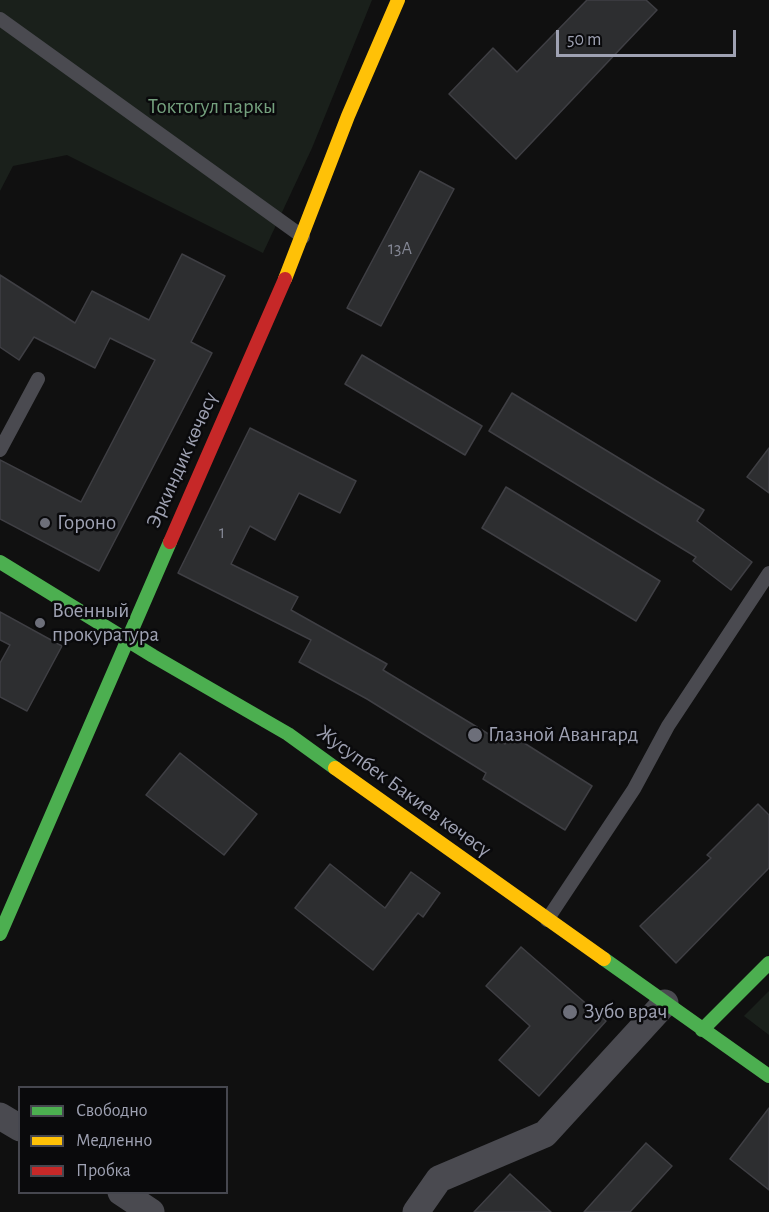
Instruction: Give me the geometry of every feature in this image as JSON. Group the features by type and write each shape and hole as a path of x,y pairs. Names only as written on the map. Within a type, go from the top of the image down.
{"main road":[{"name":"Эркиндик көчөсү","path":"0,934 10,887 127,640 303,237 348,116 398,0"},
{"name":"Жусупбек Бакиев көчөсү","path":"0,562 127,640 288,734 769,1076"},
{"path":"702,1030 769,963"}],"street":[{"path":"416,1212 439,1179 545,1134 665,1003"},
{"path":"0,1116 18,1127"},
{"path":"124,1194 151,1212"}],"lane":[{"path":"0,19 303,237"},
{"path":"0,450 38,379"},
{"path":"548,920 634,789 668,726 769,573"}],"green space":[{"name":"Токтогул паркы","path":"0,0 372,0 312,148 263,253 67,155 13,166 0,191"},
{"path":"769,991 769,1035 744,1016"}],"building":[{"path":"587,0 646,0 657,10 516,159 449,94 493,48 517,72"},
{"path":"420,171 454,189 381,326 347,308"},
{"path":"182,254 225,276 191,342 212,353 99,571 0,519 0,460 81,502 155,360 110,338 95,368 34,337 19,360 0,347 0,275 75,323 92,291 149,320"},
{"path":"362,355 482,426 465,455 345,384"},
{"path":"512,393 704,510 697,521 752,562 731,590 693,561 696,557 489,431"},
{"path":"250,428 356,481 340,513 299,493 275,540 250,526 231,564 298,597 291,610 387,664 383,670 505,744 510,734 592,786 565,830 483,779 486,773 367,699 299,662 311,640 178,573"},
{"path":"769,448 769,493 747,477"},
{"path":"506,487 660,581 636,621 482,528"},
{"path":"0,612 62,646 27,711 0,697 0,663 10,645 0,640"},
{"path":"180,753 257,814 224,855 146,795"},
{"path":"758,804 769,815 769,868 676,963 640,926 711,858 707,855"},
{"path":"330,864 385,908 411,872 440,893 423,917 418,913 373,970 295,908"},
{"path":"521,947 606,1021 539,1096 499,1060 530,1026 486,986"},
{"path":"769,1108 769,1190 730,1159"},
{"path":"646,1143 672,1166 630,1212 584,1212"},
{"path":"510,1174 551,1212 474,1212"}],"traffic: fast":[{"path":"0,934 170,542"},
{"path":"0,562 153,656 288,734 335,768"},
{"path":"604,959 769,1076"},
{"path":"702,1030 769,963"}],"traffic: slow":[{"path":"285,279 348,116 398,0"},
{"path":"335,768 604,959"}],"traffic: jam":[{"path":"170,542 285,279"}],"place":[{"name":"Гороно","path":"45,523"},
{"name":"Военный прокуратура","path":"40,623"},
{"name":"Глазной Авангард","path":"475,735"},
{"name":"Зубо врач","path":"570,1012"}]}
